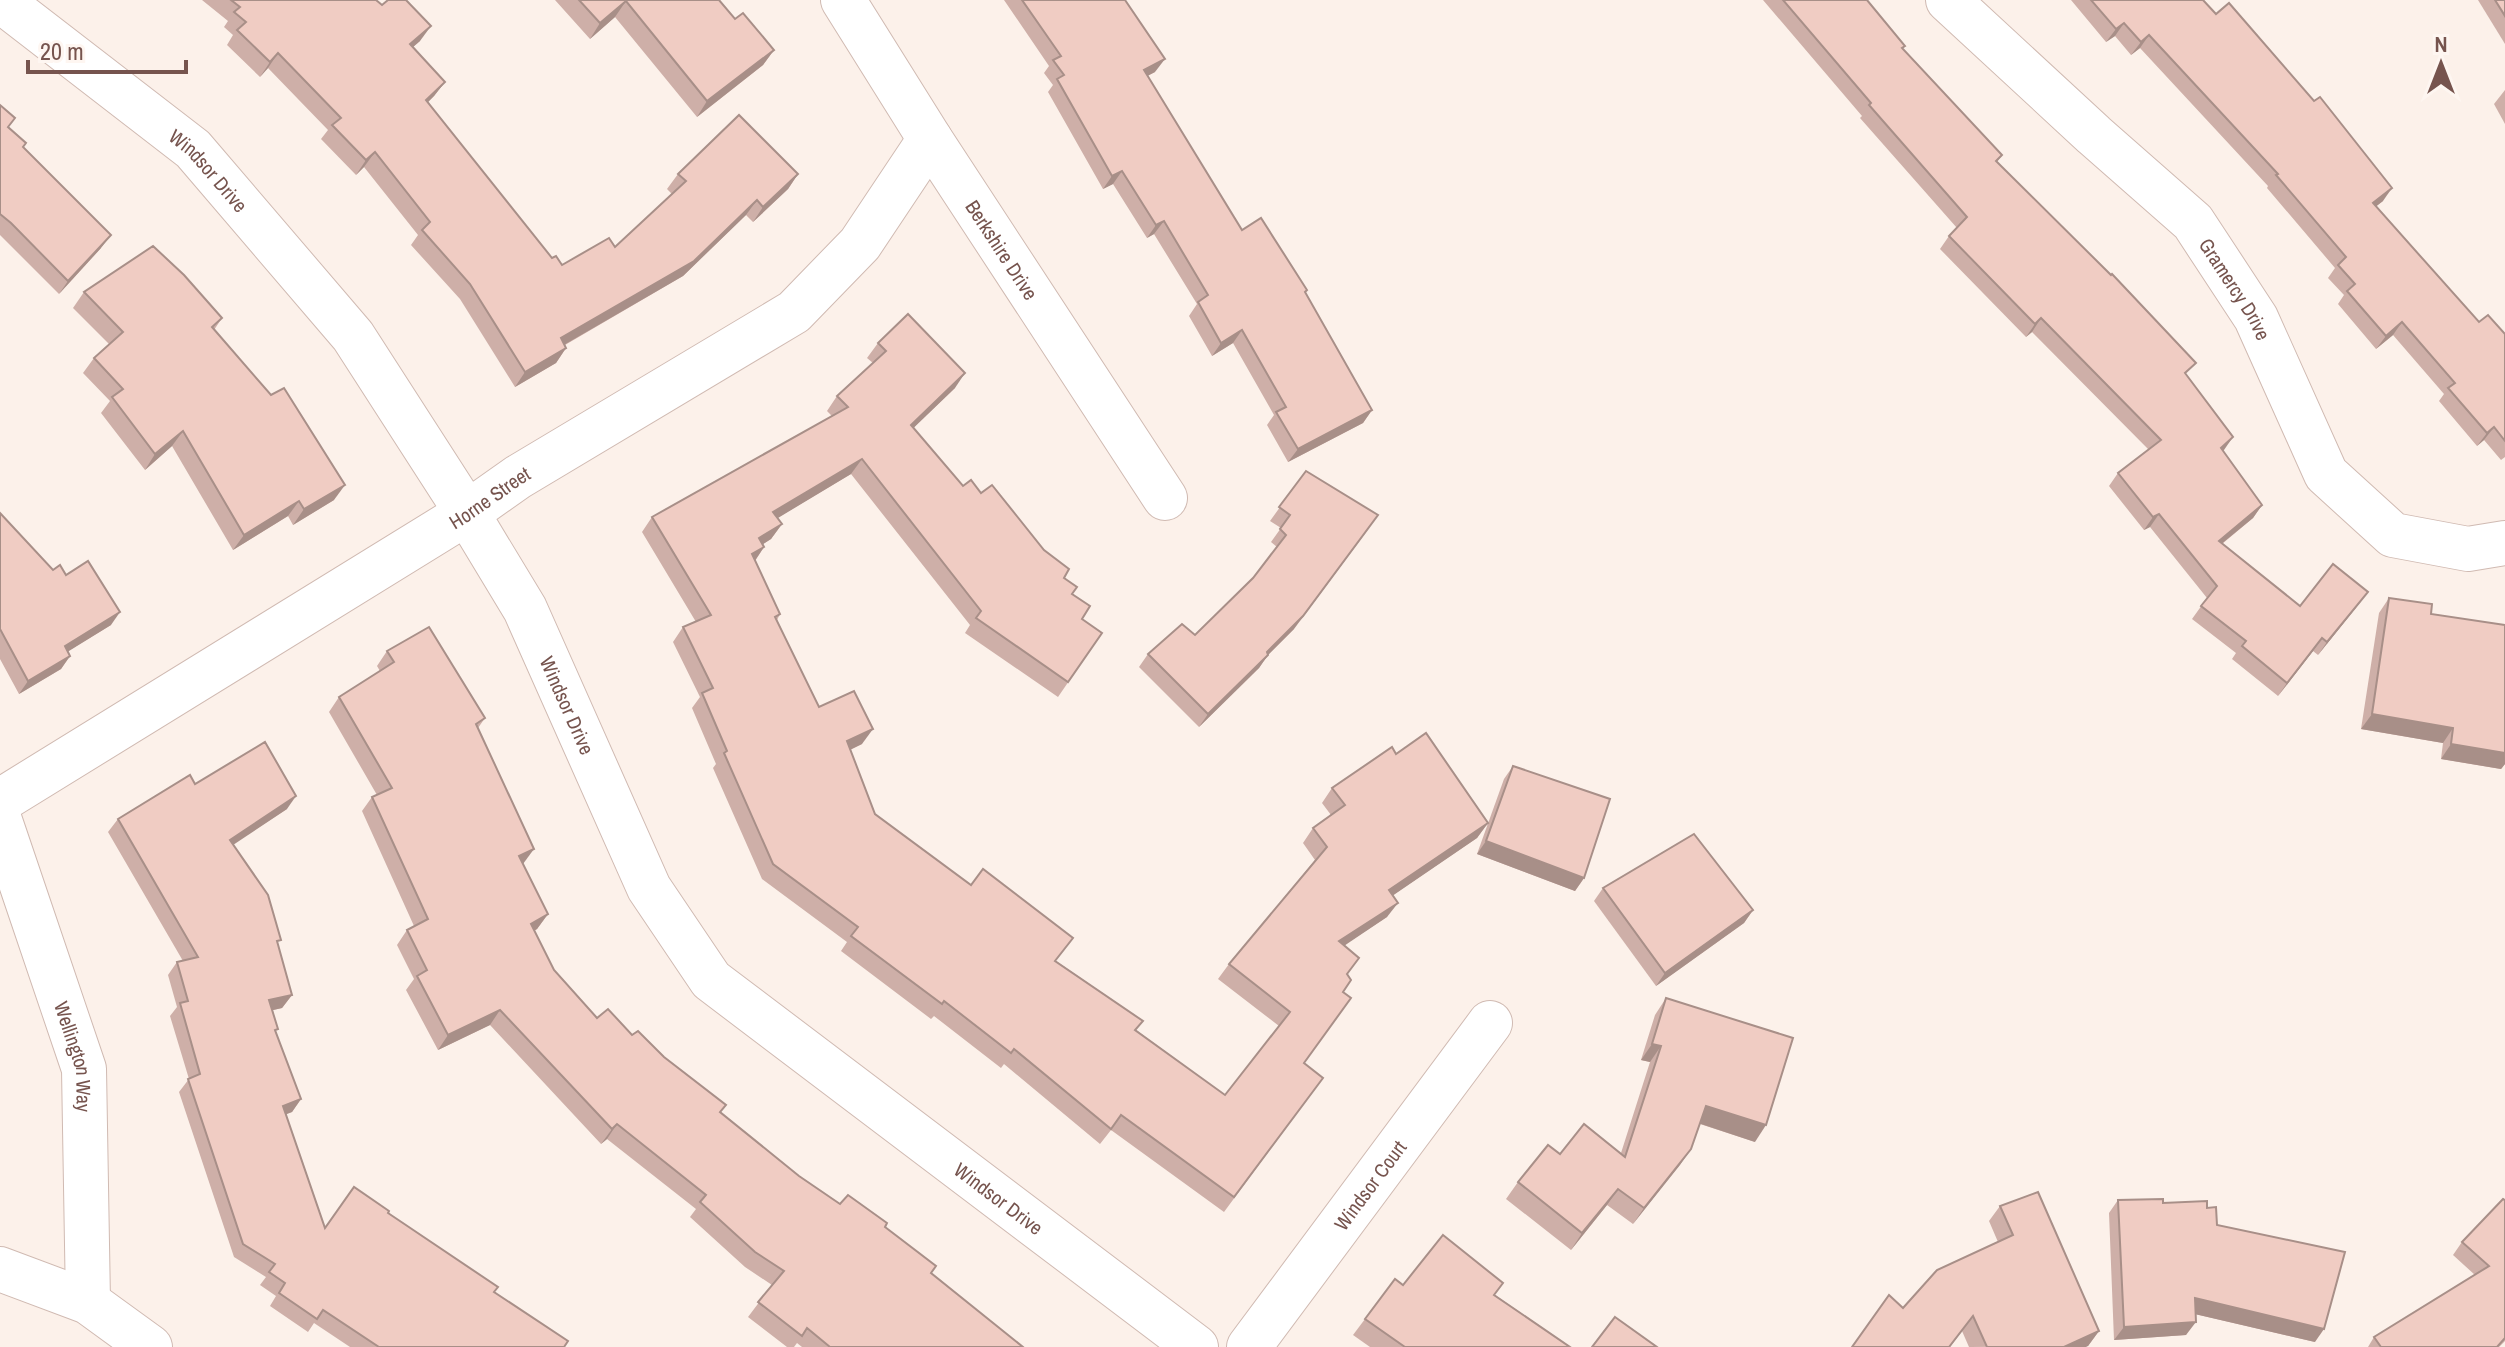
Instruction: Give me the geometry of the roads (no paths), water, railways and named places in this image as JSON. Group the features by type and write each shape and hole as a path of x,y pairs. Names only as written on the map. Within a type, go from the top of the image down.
{"street":[{"name":"Windsor Drive","path":"0,0 193,149 353,336 525,609 649,888 711,980 1196,1347"},
{"name":"Berkshire Drive","path":"843,0 930,139 1165,498"},
{"name":"Gramercy Drive","path":"1948,0 2193,222 2256,318 2326,474 2393,535 2468,549 2505,543"},
{"name":"Horne Street","path":"0,801 467,513 518,477 794,312 860,244 930,139"},
{"name":"Wellington Way","path":"0,821 84,1069 88,1302"},
{"name":"Windsor Court","path":"1249,1347 1490,1023"},
{"path":"0,1269 88,1302 150,1347"}]}
